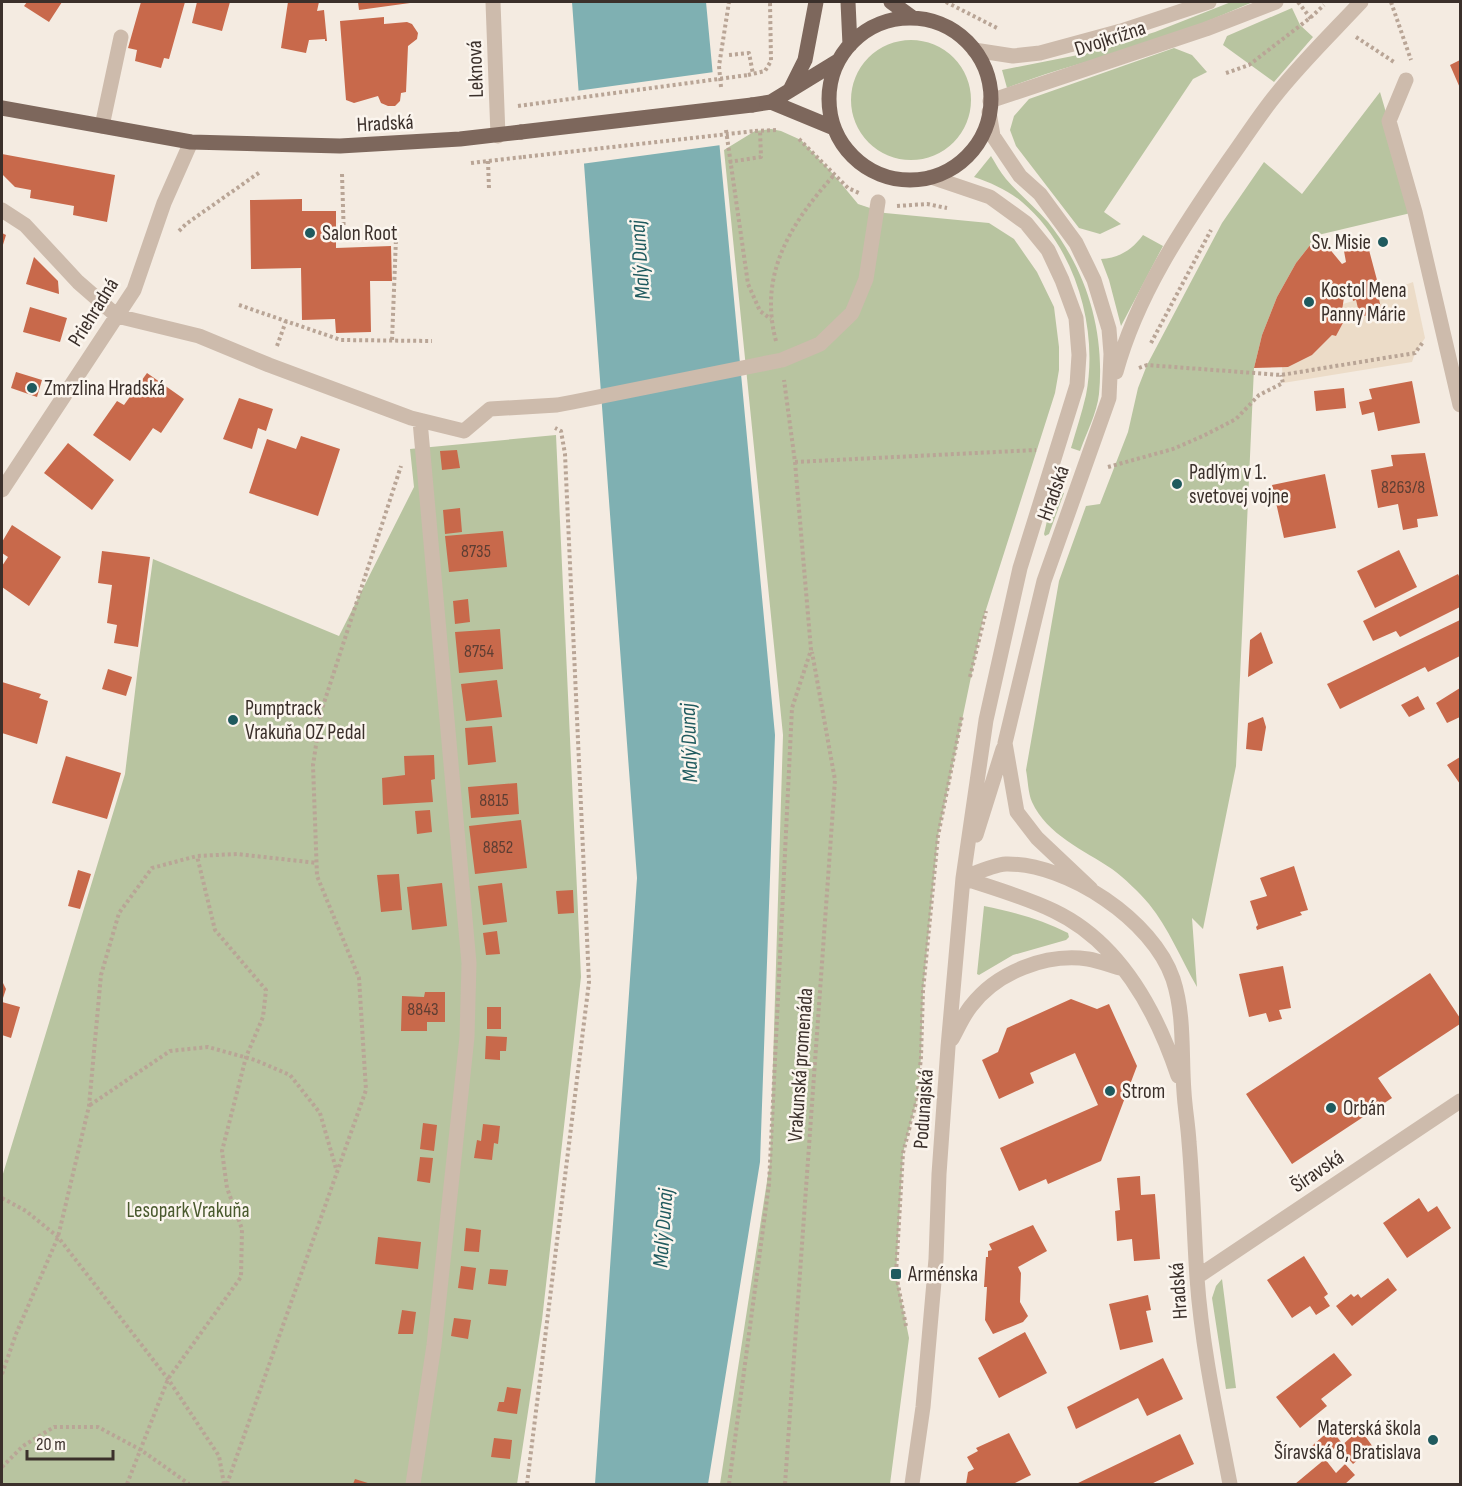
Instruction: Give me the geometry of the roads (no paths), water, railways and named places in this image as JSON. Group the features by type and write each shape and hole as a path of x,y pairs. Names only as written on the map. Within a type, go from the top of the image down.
{"main road":[{"path":"790,90 805,60 816,2"},
{"path":"848,2 850,45"},
{"path":"891,2 913,18"},
{"path":"913,18 947,27 974,50 988,80 990,107 984,132 973,149 950,169 931,177 909,180 878,174 851,155 838,138 829,101 831,80 838,61 858,37 889,21 913,18"},
{"name":"Hradská","path":"2,108 190,142 340,146 498,136 771,102 838,61"},
{"path":"771,102 834,128"}],"street":[{"name":"Leknová","path":"494,2 498,136"},
{"name":"Dvojkrížna","path":"974,50 1013,56 1040,53 1121,31 1209,2"},
{"name":"Dvojkrížna","path":"990,107 1276,2"},
{"path":"1109,398 1124,342 1149,289 1185,224 1274,97 1361,2"},
{"path":"102,126 121,37"},
{"path":"1407,76 1389,121 1415,212 1461,405"},
{"name":"Hradská","path":"990,107 993,136 1020,176 1040,194 1076,243 1094,280 1109,329 1111,354 1109,398 1044,581 1005,743 1017,812 1037,838 1091,889"},
{"name":"Priehradná","path":"2,490 134,290 164,203 190,142"},
{"name":"Hradská","path":"931,177 990,197 1026,223 1048,250 1062,280 1076,318 1079,355 1077,385 1020,568 986,720 963,878"},
{"path":"2,210 25,225 78,282 117,316 199,336 269,365 420,421 464,431 490,409 573,402 782,360 820,344 852,314 866,279 878,202"},
{"path":"413,1485 434,1345 466,1049 469,963 420,421"},
{"name":"Podunajská","path":"912,1485 923,1407 936,1259 939,1174 948,1047 963,878 1005,743"},
{"name":"Hradská","path":"963,878 1003,864 1033,866 1091,889 1110,901 1142,930 1173,978 1181,1013 1184,1092 1203,1336 1230,1485"},
{"name":"Hradská","path":"963,878 1055,911 1091,935 1125,970 1148,1004 1168,1045 1184,1092"},
{"path":"948,1047 971,1005 1000,979 1019,969 1040,962 1066,958 1090,959 1125,970"},
{"name":"Šíravská","path":"1197,1276 1461,1101"}],"water":[{"name":"Malý Dunaj","path":"572,2 706,2 775,735 760,1162 708,1484 595,1484 637,878"}],"place":[{"name":"Salon Root","path":"310,233"},
{"name":"Sv. Misie","path":"1383,242"},
{"name":"Kostol Mena Panny Márie","path":"1309,302"},
{"name":"Zmrzlina Hradská","path":"32,388"},
{"name":"Padlým v 1. svetovej vojne","path":"1177,484"},
{"name":"Pumptrack Vrakuňa OZ Pedal","path":"233,720"},
{"name":"Strom","path":"1110,1091"},
{"name":"Orbán","path":"1331,1108"},
{"name":"Arménska","path":"896,1274"},
{"name":"Materská škola Šíravská 8, Bratislava","path":"1433,1440"}],"park label":[{"name":"Lesopark Vrakuňa","path":"188,1210"}]}
